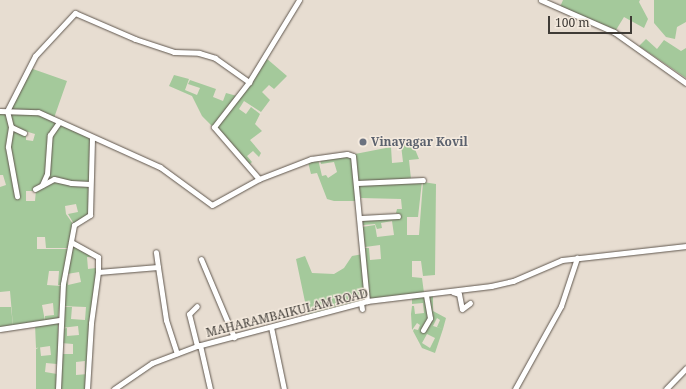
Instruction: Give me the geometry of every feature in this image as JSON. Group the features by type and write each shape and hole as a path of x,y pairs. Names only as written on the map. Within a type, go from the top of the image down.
{"street":[{"path":"259,180 214,127 249,82 299,0"},
{"path":"541,0 614,32 686,83"},
{"path":"17,196 8,147 11,127 8,111 34,56 76,13 135,39 168,50 199,53 215,58 249,82"},
{"path":"0,111 38,112 160,167 212,204 259,180 311,159 347,154 353,156 361,218 367,301"},
{"path":"42,185 47,174 50,135 59,122"},
{"path":"11,127 24,133"},
{"path":"58,389 59,320 74,225 90,215 92,137"},
{"path":"35,189 54,179 71,184 90,184"},
{"path":"357,183 423,180"},
{"path":"361,218 398,216"},
{"path":"71,242 98,257 98,272 90,323 87,389"},
{"name":"MAHARAMBAIKULAM ROAD","path":"114,389 152,363 198,346 367,301 450,292 513,281 542,267 577,258 686,246"},
{"path":"156,252 166,320 177,354"},
{"path":"515,389 561,306 577,258"},
{"path":"201,259 234,337"},
{"path":"98,272 158,267"},
{"path":"450,292 459,294 462,309 470,303"},
{"path":"423,330 430,318 426,294"},
{"path":"360,303 362,309"},
{"path":"197,306 189,314 210,389"},
{"path":"0,329 59,320"},
{"path":"271,327 284,389"},
{"path":"666,389 686,368"}],"green space":[{"path":"563,0 640,0 639,2 648,19 644,28 624,17 616,30 560,7"},
{"path":"654,0 686,0 686,22 677,27 675,39 666,37 654,23"},
{"path":"646,39 657,49 664,40 681,51 686,48 686,78 639,46"},
{"path":"266,58 287,76 274,89 269,85 262,92 270,100 261,112 244,101 239,109 246,114 251,107 260,114 255,124 262,131 250,140 261,153 259,157 253,151 247,156 252,162 249,165 216,128"},
{"path":"30,68 67,81 54,118 38,111 9,110"},
{"path":"174,75 189,79 185,90 197,95 200,88 188,84 190,80 216,89 213,97 223,101 226,93 237,96 213,127 202,116 192,96 169,86"},
{"path":"0,111 7,111 10,127 7,147 16,196 18,196 9,147 12,129 26,132 26,140 33,141 35,134 11,127 9,111 37,113 58,122 48,135 45,181 48,175 50,135 60,123 91,138 89,183 71,183 54,178 34,188 34,191 26,191 26,201 35,201 36,190 54,180 70,184 89,185 89,214 85,219 74,224 68,214 78,212 76,204 65,206 66,214 73,224 69,248 46,248 45,237 37,237 37,249 69,249 61,285 58,285 59,271 49,271 47,285 61,286 58,319 13,326 10,291 0,292 0,187 6,185 3,175 0,175","holes":["53,303 54,315 45,316 45,321 42,305"]},
{"path":"412,142 419,159 409,160 411,179 358,181 355,154 391,147 392,163 403,162 401,145"},
{"path":"347,155 352,157 358,201 334,201 327,199 317,173 311,174 308,162 318,159 322,176 326,175 328,178 337,172 334,162 321,164 320,159"},
{"path":"422,181 418,217 407,217 407,235 419,235 423,182 436,184 435,275 423,276 421,261 412,261 412,277 422,278 424,293 369,300 365,248 369,248 370,260 381,259 380,245 365,247 362,227 375,225 377,237 394,235 392,221 381,223 382,228 377,229 375,224 363,225 362,219 400,217 400,214 396,213 397,209 402,209 401,199 361,198 358,184"},
{"path":"71,243 92,257 87,257 88,269 96,268 97,272 88,373 85,374 85,361 76,362 76,375 88,374 87,389 59,389 61,345 63,345 63,354 73,354 73,344 61,343 61,329 67,328 67,336 79,335 78,326 61,328 61,307 72,307 71,319 85,320 86,307 61,306 66,275 68,285 81,282 79,272 67,274"},
{"path":"363,254 367,300 308,316 296,259 305,256 312,273 334,274 344,268 352,256"},
{"path":"433,294 433,311 446,318 443,329 435,353 422,348 413,331 414,329 418,330 420,325 417,323 412,330 412,306 414,306 415,314 424,313 423,303 412,304 412,297 426,296 431,318 427,295","holes":["437,318 440,320 437,327 443,329 433,326","427,334 435,338 430,348 422,343"]},
{"path":"0,307 11,307 13,326 0,328"},
{"path":"58,320 58,373 57,364 46,363 45,372 57,374 57,389 36,389 36,349 39,348 36,348 35,324","holes":["50,346 51,355 41,356 40,347"]}],"place":[{"name":"Vinayagar Kovil","path":"363,142"}]}
